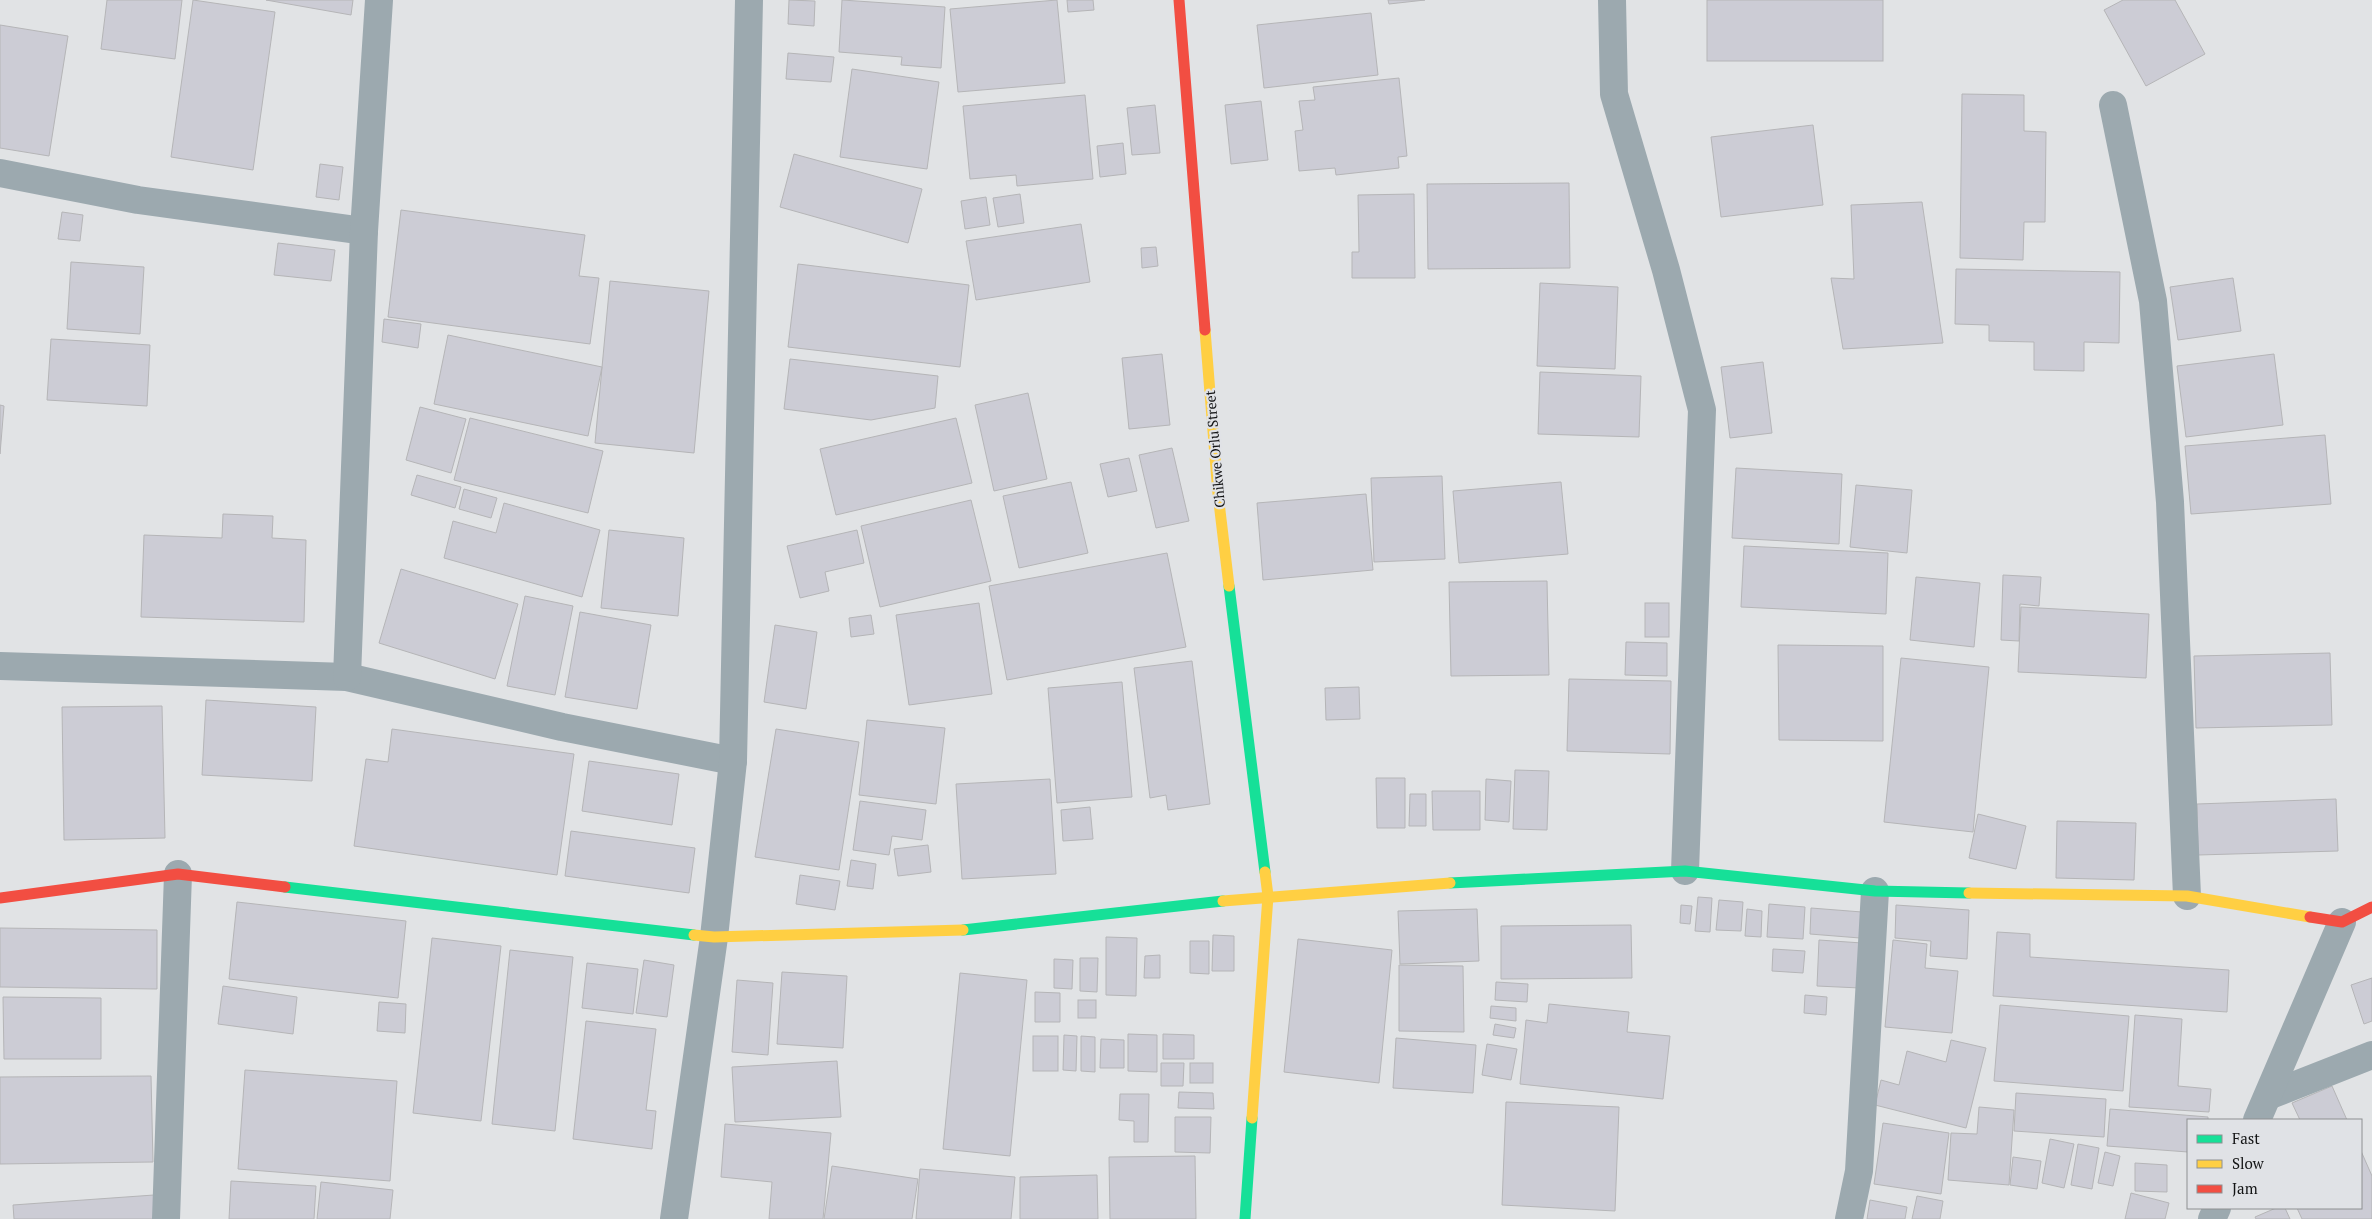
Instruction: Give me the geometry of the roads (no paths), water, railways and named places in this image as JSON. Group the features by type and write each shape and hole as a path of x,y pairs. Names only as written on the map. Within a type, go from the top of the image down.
{"street":[{"path":"347,677 364,231 379,0"},
{"path":"674,1219 714,937 733,761 749,0"},
{"name":"Chikwe Orlu Street","path":"1179,0 1218,494 1268,896 1245,1219"},
{"path":"1612,0 1614,94 1666,270 1702,410 1685,870"},
{"path":"2114,105 2153,301 2170,502 2187,896"},
{"path":"0,173 138,200 364,231"},
{"path":"0,666 347,677 562,727 733,761"},
{"path":"0,898 178,874 714,937 982,929 1268,896 1509,879 1685,870 1875,891 2187,896 2342,922 2372,907"},
{"path":"166,1219 178,874"},
{"path":"1849,1219 1859,1170 1875,891"},
{"path":"2263,1108 2342,922"},
{"path":"2263,1108 2372,1055"}]}
